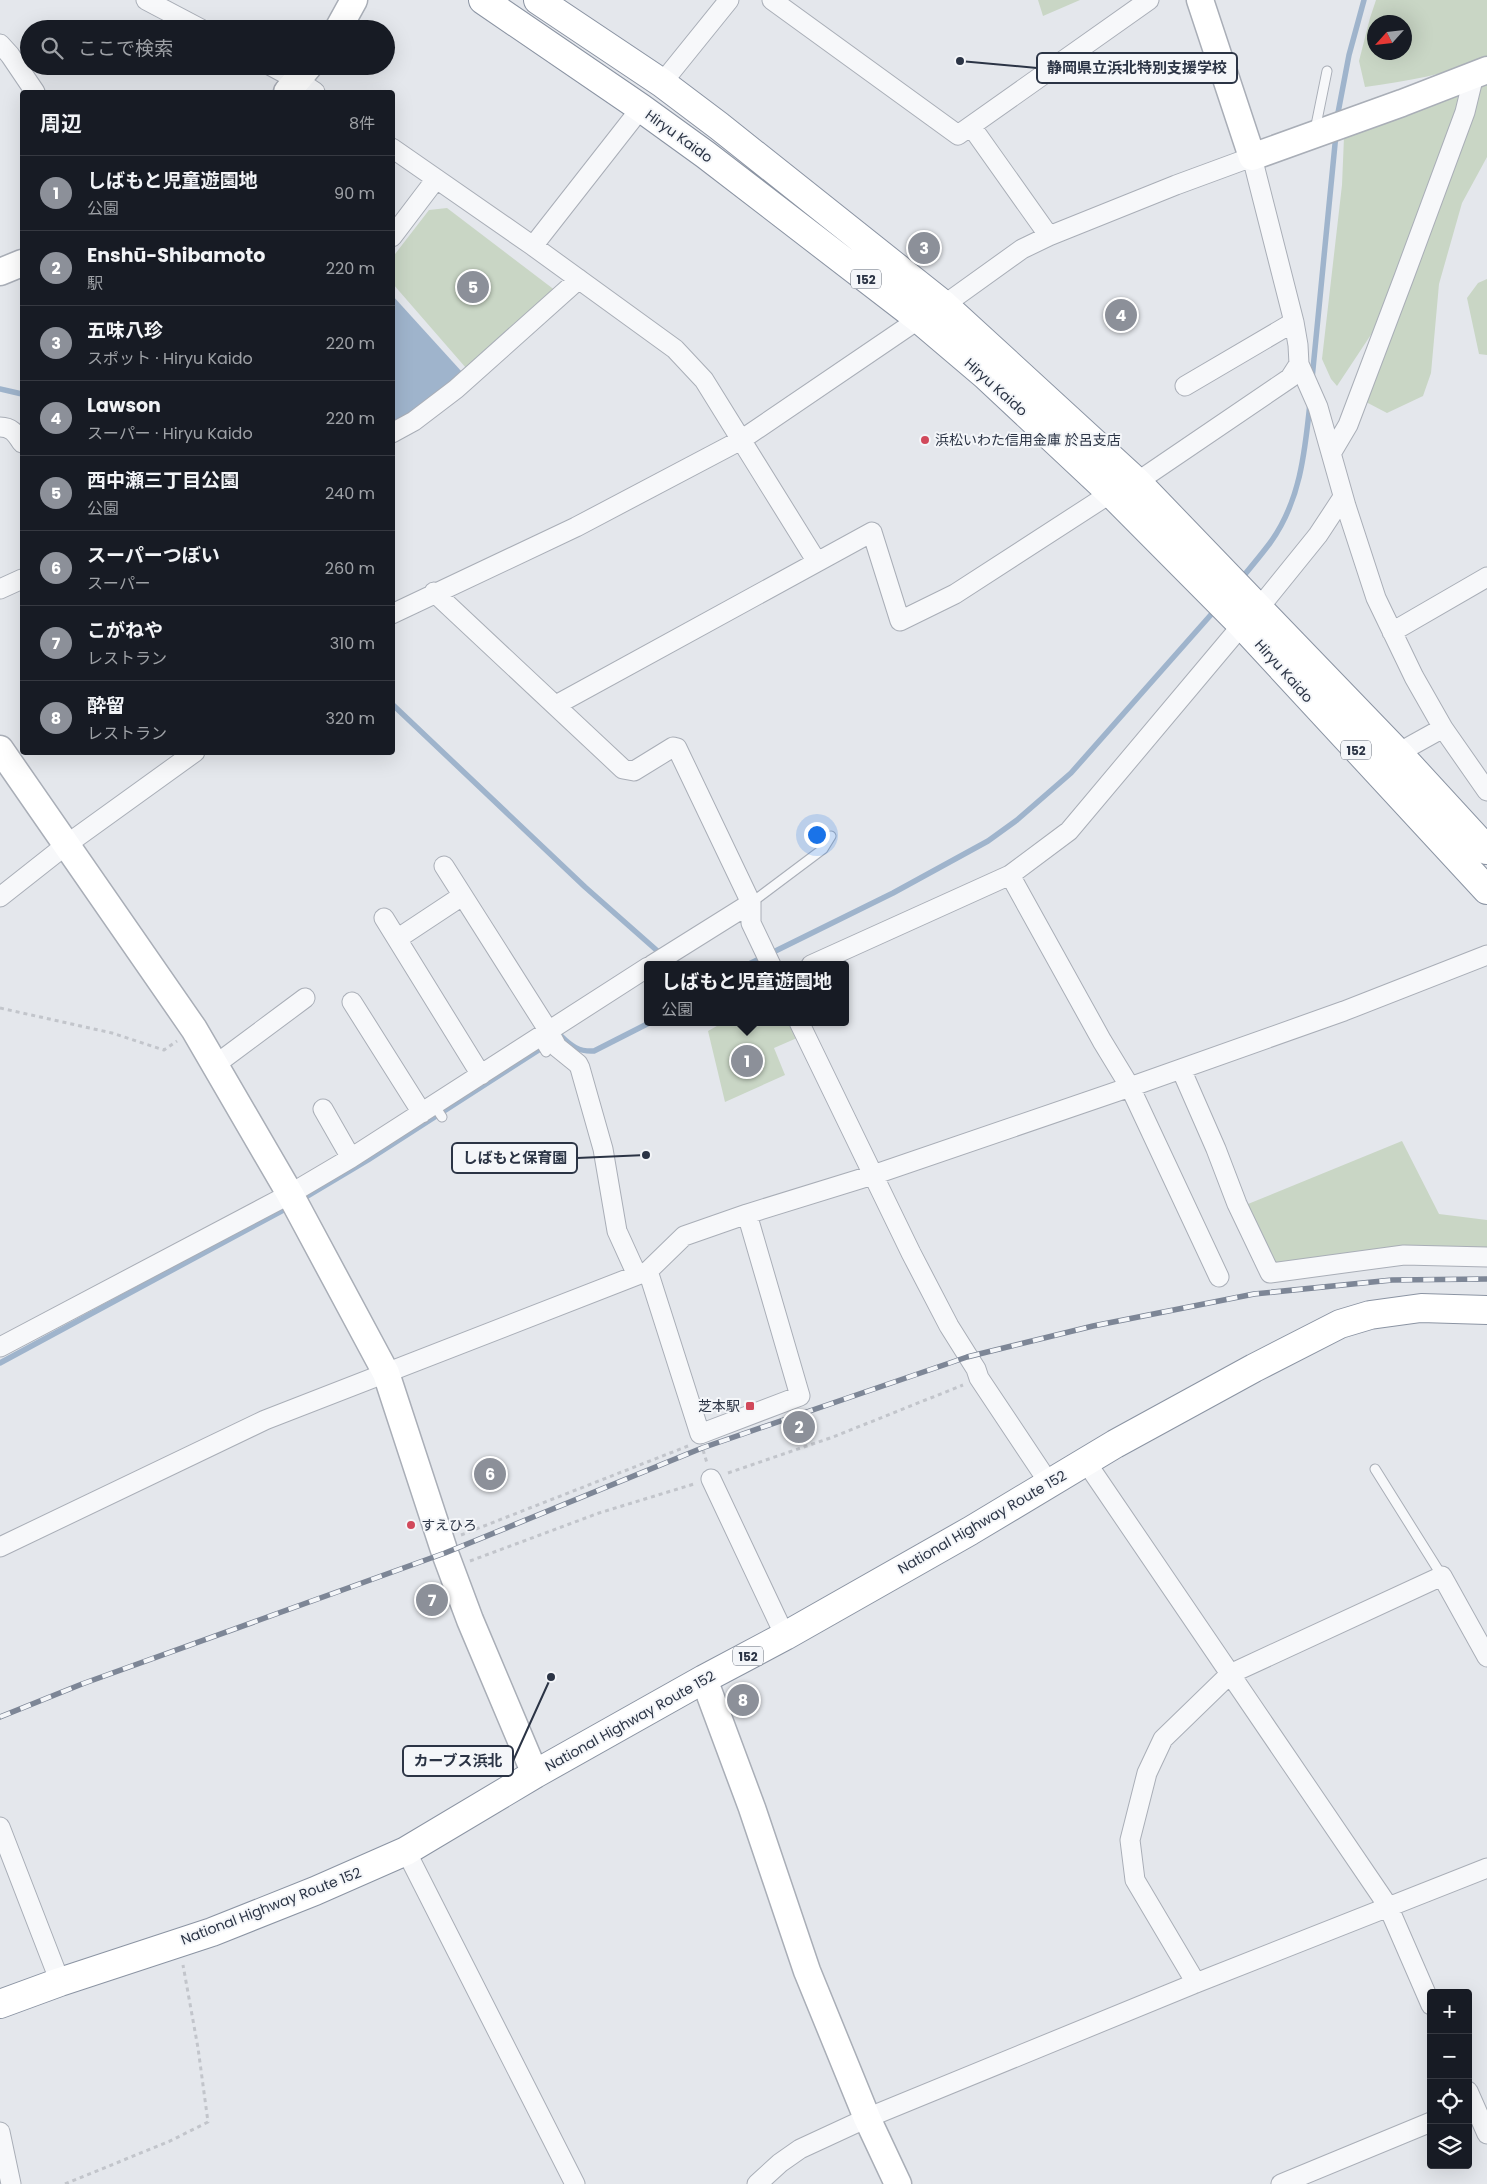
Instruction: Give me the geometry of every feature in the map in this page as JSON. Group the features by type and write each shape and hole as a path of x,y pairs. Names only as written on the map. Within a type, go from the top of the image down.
{"highway":[{"name":"Hiryu Kaido","path":"483,0 642,108 919,319 985,375 1110,493 1236,602 1398,753 1487,850"},
{"name":"Hiryu Kaido","path":"538,0 662,83 720,126 944,304 1137,482 1236,602 1487,890"},
{"name":"National Highway Route 152","path":"0,2004 60,1982 212,1932 315,1891 406,1851 534,1774 785,1636 1048,1483 1254,1368 1340,1324 1370,1315 1421,1308 1487,1310"}],"street":[{"path":"146,0 183,20"},
{"path":"343,20 354,0"},
{"path":"662,83 729,0"},
{"path":"772,0 958,135 1149,0"},
{"path":"1200,0 1252,157 1294,322 1300,367 1318,407 1343,497 1376,598 1414,677 1443,728 1487,791"},
{"path":"0,44 20,70"},
{"path":"395,612 434,592 576,527 741,440 944,304 1022,249 1166,188 1328,130 1481,72"},
{"path":"1332,452 1348,424 1481,72"},
{"path":"24,75 34,90"},
{"path":"287,75 302,83"},
{"path":"533,246 642,108"},
{"path":"971,126 1049,236"},
{"path":"395,150 533,246 675,349 704,380 817,562"},
{"path":"395,233 436,179"},
{"path":"0,272 20,264"},
{"path":"395,432 414,421 456,388 579,279"},
{"path":"1185,386 1294,322"},
{"path":"1137,482 1290,378 1300,367"},
{"path":"0,426 7,426 13,430 20,440"},
{"path":"556,705 872,532 900,621 954,594 1110,493"},
{"path":"820,961 1010,875 1069,831 1236,602 1318,535 1343,497"},
{"path":"1392,632 1487,577"},
{"path":"0,589 20,580"},
{"path":"434,592 556,705 614,762 628,772 638,769 673,747 677,748 750,903 751,923 769,961"},
{"path":"1398,753 1443,728"},
{"path":"0,749 194,1029 295,1202 386,1373 451,1568 534,1774"},
{"path":"0,897 66,845 191,755"},
{"path":"444,866 546,1041 578,1064 580,1068 603,1148 617,1231 643,1273 700,1438 800,1396 747,1214"},
{"path":"1010,875 1102,1041 1130,1087 1219,1277"},
{"path":"397,939 462,896"},
{"path":"657,961 750,903"},
{"path":"384,918 481,1075"},
{"path":"0,1547 265,1420 643,1273 684,1236 747,1214 874,1175 1130,1087 1344,1011 1487,955"},
{"path":"0,1347 295,1202 351,1158 434,1112 481,1075 546,1041 644,970"},
{"path":"215,1065 305,998"},
{"path":"352,1002 434,1112"},
{"path":"801,1026 910,1253 949,1326 976,1369 979,1378 1048,1483"},
{"path":"1181,1069 1216,1149 1236,1204 1270,1273 1404,1255 1487,1257"},
{"path":"322,1109 351,1158"},
{"path":"1086,1462 1388,1906 1427,1996"},
{"path":"711,1478 785,1636"},
{"path":"1196,1983 1135,1880 1130,1840 1147,1773 1163,1739 1230,1674 1442,1576 1487,1657"},
{"path":"704,1679 752,1808 807,1971 867,2118 898,2184"},
{"path":"0,1827 60,1982"},
{"path":"406,1851 575,2184"},
{"path":"757,2184 780,2163 800,2149 867,2118 1196,1983 1487,1868"},
{"path":"1474,2100 1487,2134"},
{"path":"1284,2184 1427,2124"},
{"path":"0,2132 11,2184"}],"lane":[{"path":"1327,71 1328,130"},
{"path":"750,903 823,849 831,836"},
{"path":"1375,1469 1442,1576"}],"path":[{"path":"0,1008 112,1032 164,1050 194,1029"},
{"path":"451,1568 599,1513 833,1437 979,1378"},
{"path":"442,1543 700,1438 711,1478"},
{"path":"65,2184 170,2141 208,2122 198,2048 179,1942"}],"green space":[{"path":"1038,0 1080,0 1043,16"},
{"path":"1376,0 1487,0 1487,57 1442,73 1412,80 1365,87 1359,61 1367,30 1367,60 1412,60 1412,15 1371,15"},
{"path":"1487,81 1487,157 1462,203 1439,284 1431,373 1423,396 1387,413 1366,402 1465,124 1483,83"},
{"path":"1459,93 1462,96 1380,321 1337,386 1331,379 1322,359 1342,185 1344,137"},
{"path":"447,208 556,291 466,368 395,286 395,254 429,210"},
{"path":"1487,279 1487,355 1479,354 1467,298 1478,283"},
{"path":"717,1026 791,1026 797,1038 774,1048 785,1075 725,1102 708,1031"},
{"path":"1402,1141 1439,1214 1487,1220 1487,1255 1271,1268 1243,1206"}],"water":[{"path":"395,298 462,372 425,402 395,422"}],"waterway":[{"path":"1337,118 1349,55 1364,0"},
{"path":"1312,379 1336,134"},
{"path":"0,389 20,394"},
{"path":"1241,579 1270,543 1280,527 1295,494 1306,440 1310,403"},
{"path":"755,961 893,893 988,841 1017,820 1071,773 1216,609"},
{"path":"395,707 585,887 662,955"},
{"path":"669,959 673,961"},
{"path":"557,1039 561,1036 576,1048 594,1051 644,1026"},
{"path":"301,1200 368,1160 545,1046"},
{"path":"0,1363 289,1207"}],"railway":[{"path":"0,1717 82,1684 445,1553 702,1448 967,1357 1093,1326 1254,1294 1392,1280 1487,1279"}],"place":[{"name":"静岡県立浜北特別支援学校","path":"960,61"},
{"name":"五味八珍","path":"924,248"},
{"name":"西中瀬三丁目公園","path":"473,287"},
{"name":"Lawson","path":"1121,315"},
{"name":"浜松いわた信用金庫 於呂支店","path":"925,440"},
{"name":"しばもと児童遊園地","path":"747,1061"},
{"name":"しばもと保育園","path":"646,1155"},
{"name":"芝本駅","path":"750,1406"},
{"name":"Enshū-Shibamoto","path":"799,1427"},
{"name":"スーパーつぼい","path":"490,1474"},
{"name":"すえひろ","path":"411,1525"},
{"name":"こがねや","path":"432,1600"},
{"name":"カーブス浜北","path":"551,1677"},
{"name":"酔留","path":"743,1700"}]}
